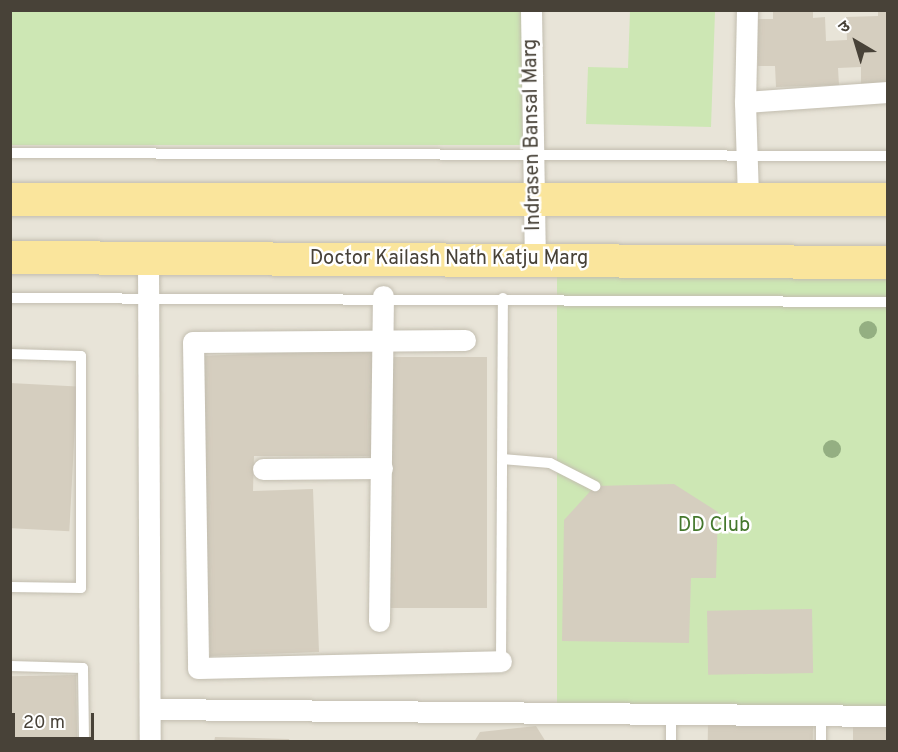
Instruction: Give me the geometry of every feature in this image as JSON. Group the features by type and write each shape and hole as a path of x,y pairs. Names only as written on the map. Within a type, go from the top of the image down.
{"main road":[{"path":"10,199 888,199"},
{"name":"Doctor Kailash Nath Katju Marg","path":"10,257 888,262"}],"street":[{"name":"Indrasen Bansal Marg","path":"531,10 535,260"},
{"path":"747,10 745,102 748,200"},
{"path":"745,102 888,92"},
{"path":"148,257 150,741"},
{"path":"379,621 383,296"},
{"path":"465,340 193,342 198,668 501,661"},
{"path":"263,469 382,468"},
{"path":"151,709 888,716"}],"lane":[{"path":"10,153 888,156"},
{"path":"10,298 383,296 888,302"},
{"path":"501,661 503,298"},
{"path":"10,354 81,356 81,588 10,587"},
{"path":"502,459 550,464 595,486"},
{"path":"10,666 83,668 84,741"},
{"path":"671,714 671,741"},
{"path":"821,715 821,741"}],"shaded area":[{"path":"10,11 887,11 887,741 10,741"}],"green space":[{"path":"11,11 524,11 524,145 11,145"},
{"path":"630,11 715,12 711,127 586,124 588,67 628,68"},
{"name":"DD Club","path":"557,260 887,260 887,713 557,713"}],"building":[{"path":"773,10 813,10 813,18 825,17 826,41 847,40 846,17 878,16 878,10 888,10 888,84 861,85 861,67 838,68 839,85 776,87 775,66 758,66 758,19 773,19"},
{"path":"374,349 373,456 254,456 253,491 313,489 319,652 210,656 199,356"},
{"path":"384,357 487,357 487,608 384,608"},
{"path":"10,383 77,387 69,531 10,528"},
{"path":"674,484 718,512 716,578 691,578 689,643 562,641 564,520 595,486"},
{"path":"812,609 813,673 708,675 707,611"},
{"path":"76,675 77,742 11,742 10,676"},
{"path":"708,724 813,726 813,742 708,742"},
{"path":"853,725 888,725 888,742 853,742"},
{"path":"536,726 546,742 474,742 480,732"},
{"path":"215,737 289,739 290,742 214,742"}]}
